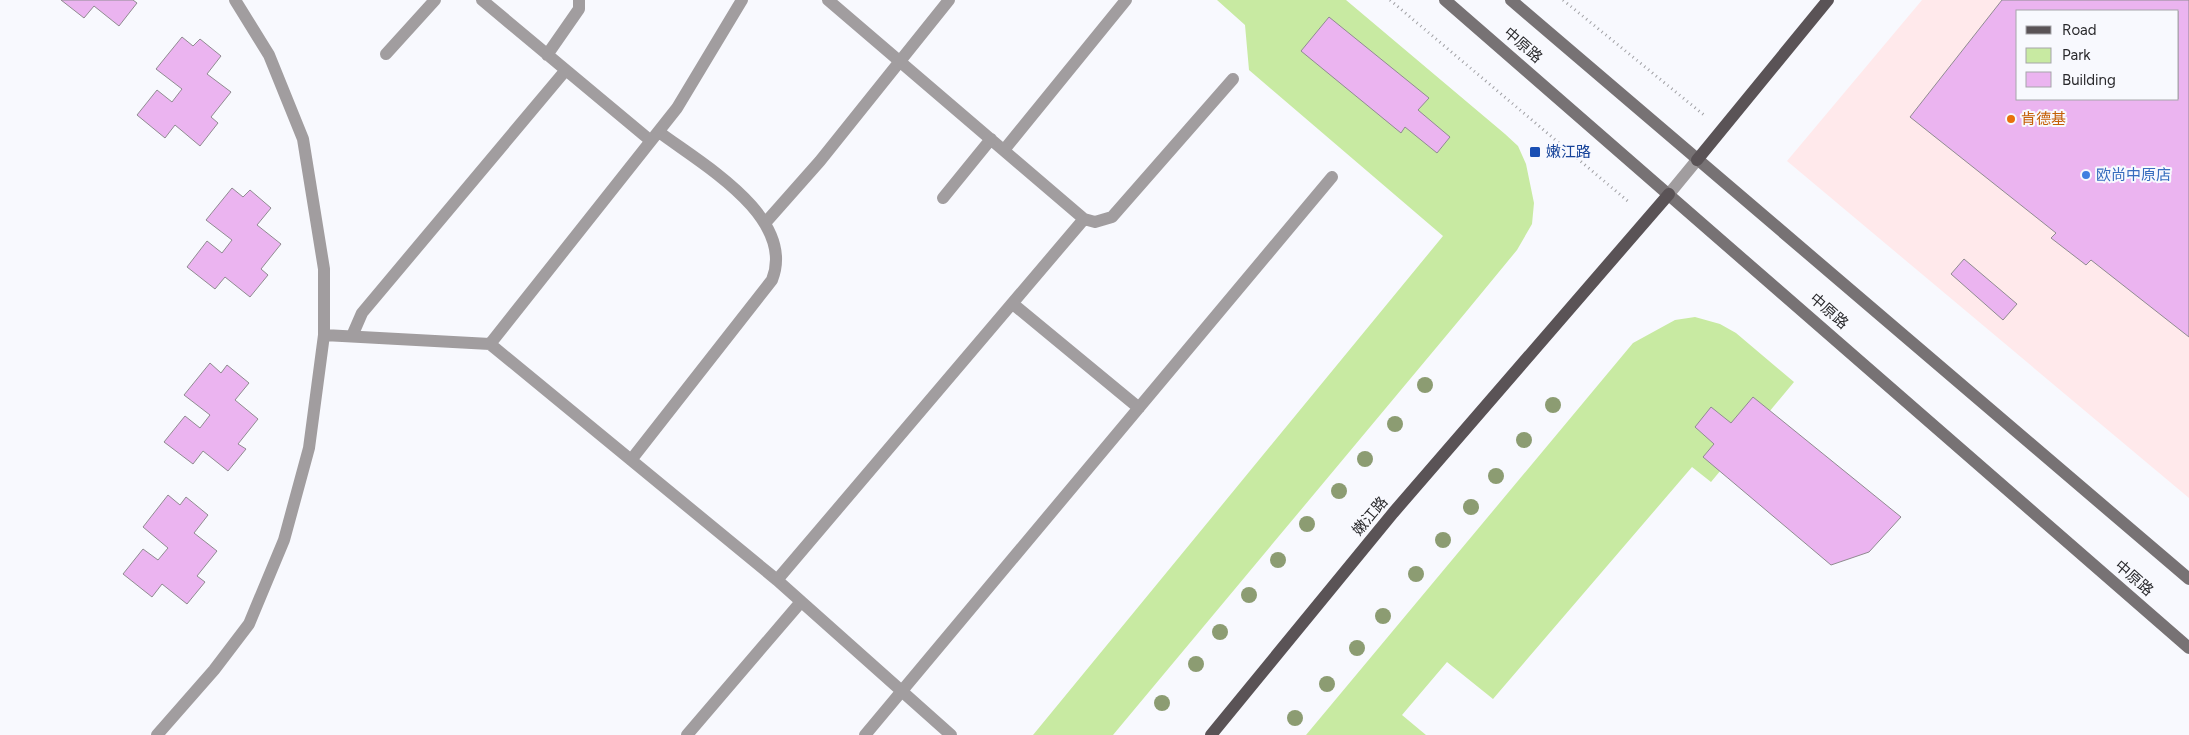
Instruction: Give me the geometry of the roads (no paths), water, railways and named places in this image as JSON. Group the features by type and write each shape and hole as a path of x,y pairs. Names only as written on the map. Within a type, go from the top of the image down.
{"main road":[{"name":"中原路","path":"1445,0 2189,648"},
{"name":"中原路","path":"1511,0 2189,579"},
{"name":"嫩江路","path":"1697,160 1828,0"},
{"name":"嫩江路","path":"1211,735 1393,513 1669,194"}],"street":[{"path":"158,735 214,670 249,624 284,540 309,448 324,335 324,269 302,139 269,55 235,0"},
{"path":"386,54 435,0"},
{"path":"482,0 566,71 655,136 744,197 766,222 776,259 772,280 631,460"},
{"path":"547,55 579,9 579,0"},
{"path":"490,344 677,108 742,0"},
{"path":"828,0 1084,219 1095,222 1112,217 1233,79"},
{"path":"766,222 820,161 949,0"},
{"path":"1004,150 1126,0"},
{"path":"352,336 362,313 566,71"},
{"path":"944,198 991,139"},
{"name":"嫩江路","path":"1669,194 1697,160"},
{"path":"865,735 1332,177"},
{"path":"777,580 1084,219"},
{"path":"1013,304 1139,408"},
{"path":"324,335 490,344 777,580 800,603 952,735"},
{"path":"687,735 800,603"}],"place":[{"name":"肯德基","path":"2011,119"},
{"name":"嫩江路","path":"1535,152"},
{"name":"欧尚中原店","path":"2086,175"}]}
